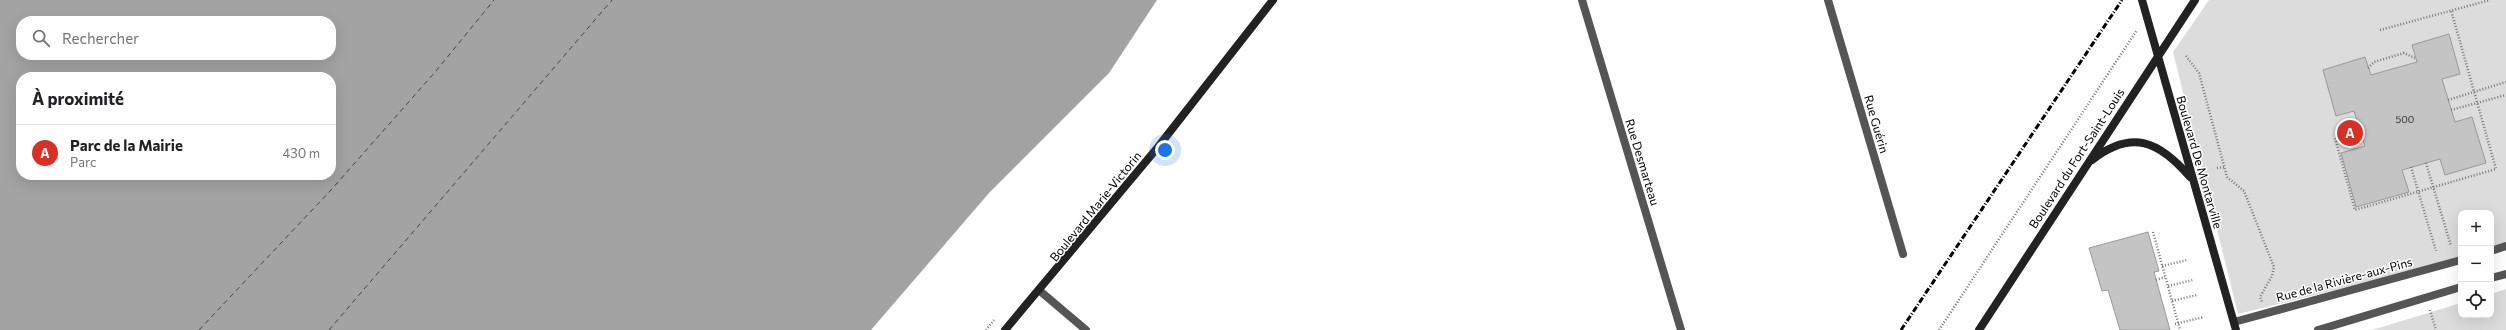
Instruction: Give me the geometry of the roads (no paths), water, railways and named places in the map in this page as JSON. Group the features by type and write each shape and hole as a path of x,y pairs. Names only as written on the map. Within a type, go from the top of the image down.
{"street":[{"name":"Boulevard Marie-Victorin","path":"1006,330 1040,291 1163,141 1273,0"},
{"name":"Rue Desmarteau","path":"1582,0 1681,330"},
{"name":"Rue Guérin","path":"1828,0 1903,254"},
{"name":"Boulevard De Montarville","path":"2142,0 2157,57 2235,326"},
{"name":"Boulevard du Fort-Saint-Louis","path":"1979,330 2085,165 2195,0"},
{"path":"2085,165 2115,145 2142,142 2170,155 2192,179"},
{"path":"2494,250 2506,246"},
{"name":"Rue de la Rivière-aux-Pins","path":"2235,326 2458,261"},
{"path":"2494,277 2506,274"},
{"path":"2318,330 2458,288"},
{"path":"1040,291 1086,330"}],"railway":[{"path":"1901,330 2122,0"}],"place":[{"name":"Parc de la Mairie","path":"2350,133"}]}
